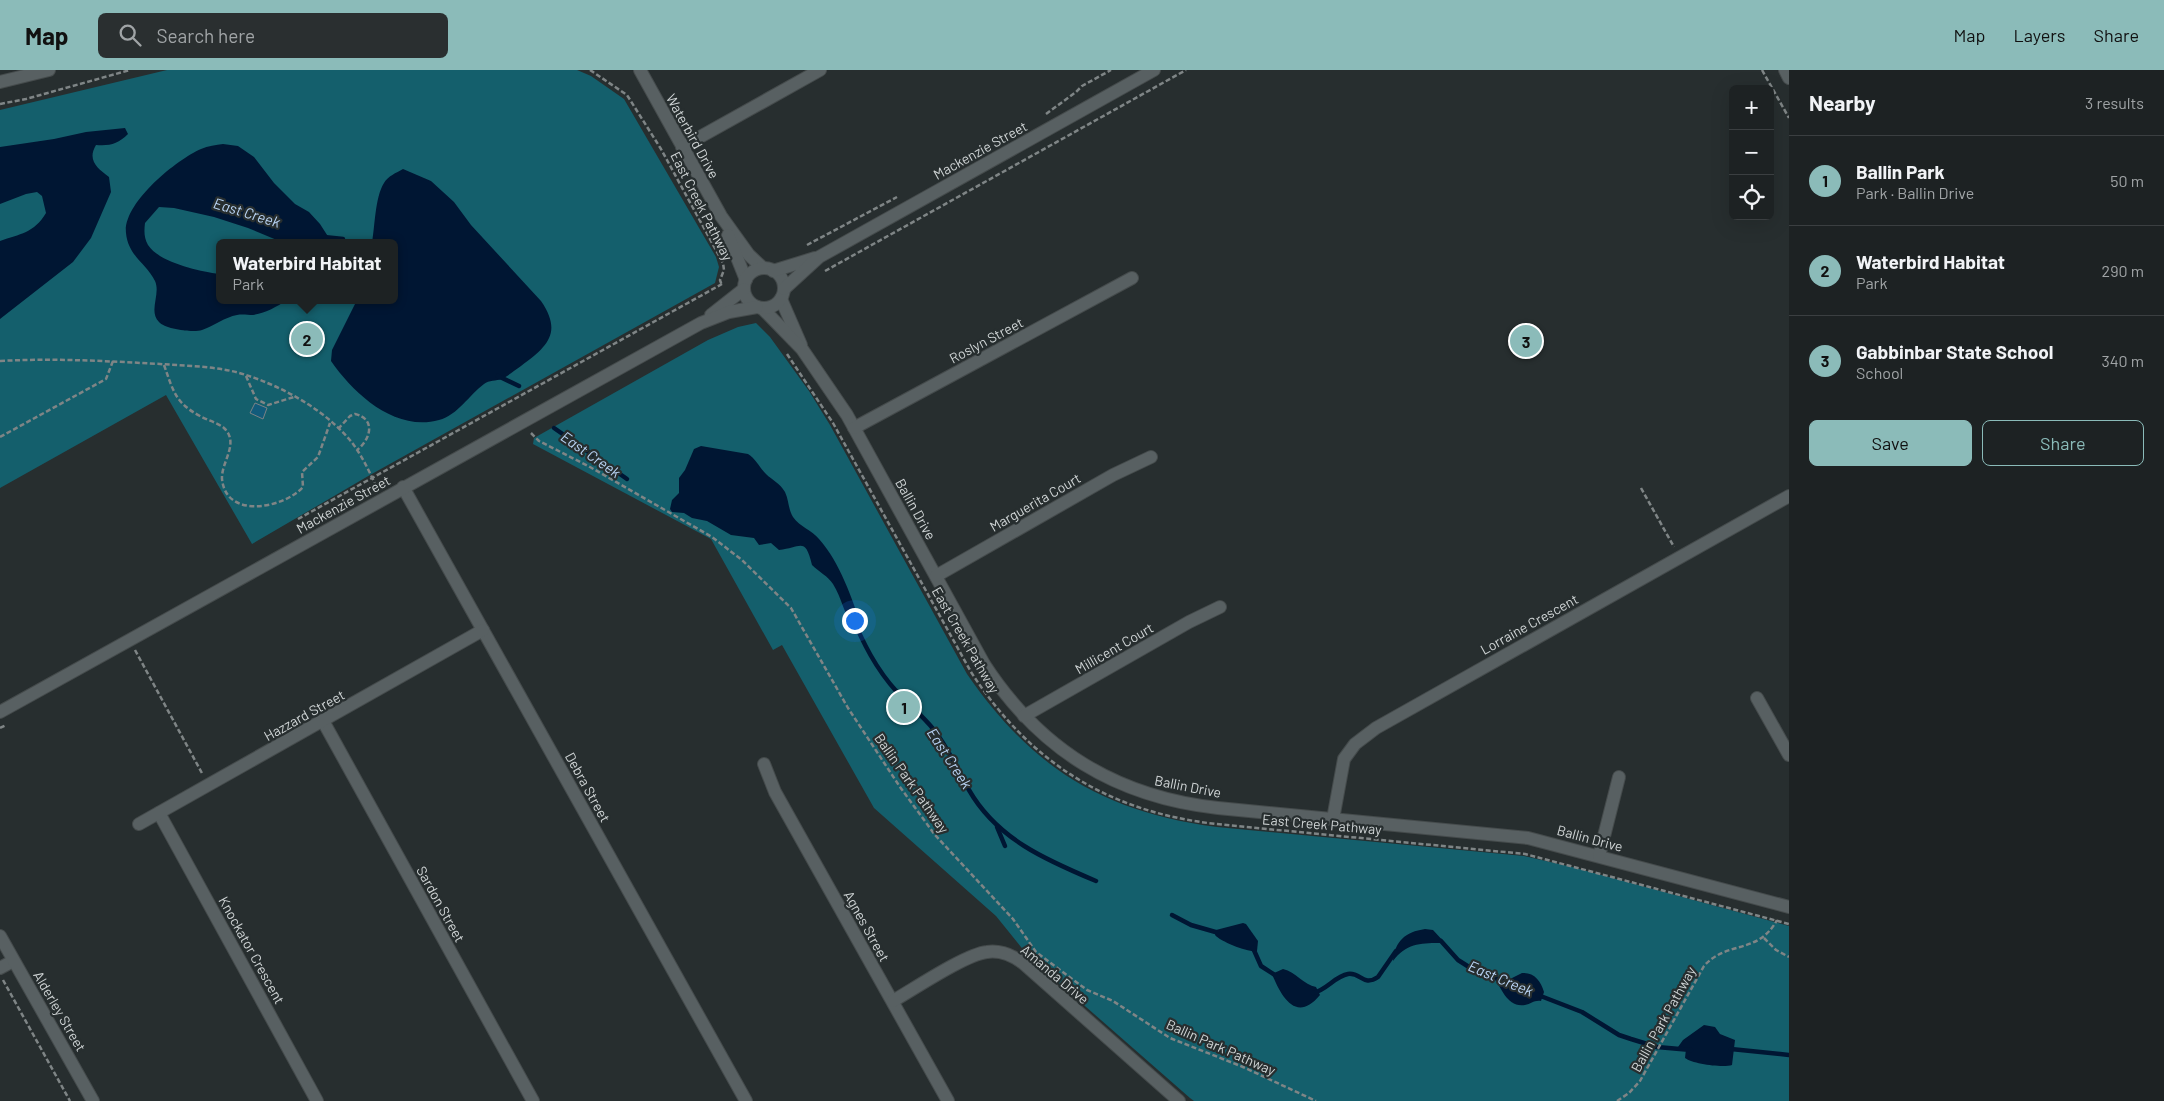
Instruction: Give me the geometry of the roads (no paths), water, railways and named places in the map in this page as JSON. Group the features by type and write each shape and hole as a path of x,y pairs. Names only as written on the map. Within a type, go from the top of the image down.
{"street":[{"path":"0,82 49,70"},
{"name":"Waterbird Drive","path":"640,70 721,216 749,255 768,270"},
{"path":"682,147 820,70"},
{"name":"Mackenzie Street","path":"768,270 819,257 1154,70"},
{"path":"1785,70 1789,78"},
{"name":"Waterbird Drive","path":"721,216 745,284"},
{"name":"Mackenzie Street","path":"782,294 819,257"},
{"path":"768,270 781,278 782,294 773,306 760,308 748,300 745,284 753,272 768,270"},
{"name":"Roslyn Street","path":"854,428 1132,278"},
{"name":"Mackenzie Street","path":"701,323 745,284"},
{"name":"Ballin Drive","path":"782,294 802,349"},
{"name":"Mackenzie Street","path":"0,712 701,323 729,312 760,308"},
{"name":"Ballin Drive","path":"760,308 802,349 854,428 984,664 998,685 1024,716 1049,740 1087,766 1128,787 1150,795 1195,805 1500,834 1552,843 1789,907"},
{"name":"Marguerita Court","path":"936,576 1113,475 1151,457"},
{"name":"Debra Street","path":"403,487 746,1101"},
{"name":"Lorraine Crescent","path":"1333,819 1344,759 1355,744 1376,728 1789,496"},
{"name":"Millicent Court","path":"1024,716 1220,607"},
{"name":"Hazzard Street","path":"139,824 483,630"},
{"path":"1757,698 1789,755"},
{"name":"Sardon Street","path":"323,721 533,1101"},
{"name":"Agnes Street","path":"764,764 775,792 948,1101"},
{"path":"1599,856 1619,777"},
{"name":"Knockator Crescent","path":"159,813 318,1101"},
{"name":"Alderley Street","path":"0,936 93,1101"},
{"name":"Amanda Drive","path":"893,1001 974,955 996,951 1010,955 1023,963 1179,1101"},
{"path":"0,968 14,961"}],"water":[{"path":"125,128 128,134 121,140 110,145 96,145 93,150 95,163 109,177 111,192 91,238 73,262 0,319 0,241 31,229 37,225 46,213 42,196 37,192 0,204 0,147 86,132"},
{"path":"223,144 238,146 254,157 274,183 295,204 309,212 329,238 274,239 214,217 174,208 159,207 145,223 148,245 161,257 170,261 201,271 216,274 216,304 280,304 262,313 233,316 202,330 179,330 162,324 156,318 154,308 157,291 155,281 130,248 126,233 127,221 142,196 165,173 190,155 209,146"},
{"path":"403,169 431,181 454,202 471,225 541,301 548,312 551,322 551,331 545,346 509,375 484,384 452,414 439,420 423,422 407,420 377,407 351,386 331,361 332,350 355,304 398,304 398,239 373,239 381,189 392,175"},
{"path":"701,446 748,454 766,474 781,486 785,492 793,517 816,536 833,559 845,581 862,627 853,618 854,628 833,584 812,565 807,550 804,547 797,546 779,550 771,543 759,545 754,538 731,535 707,521 692,518 684,513 672,512 670,509 672,500 679,493 679,478 685,470 694,449"},
{"path":"1243,923 1246,924 1258,941 1257,951 1235,946 1215,935 1216,930"},
{"path":"1425,929 1433,930 1445,943 1423,944 1410,947 1393,961 1396,948 1402,939 1412,932"},
{"path":"1283,969 1316,987 1320,995 1304,1007 1290,1004 1280,991 1272,974"},
{"path":"1522,973 1530,974 1539,981 1544,992 1541,1001 1525,1005 1514,1003 1509,1000 1494,978 1510,979"},
{"path":"1704,1025 1715,1027 1720,1034 1735,1040 1732,1065 1708,1065 1685,1058 1686,1049 1678,1047 1683,1040"}],"waterway":[{"name":"East Creek","path":"324,237 343,239"},
{"name":"East Creek","path":"498,376 519,386"},
{"name":"East Creek","path":"554,428 627,479"},
{"name":"East Creek","path":"851,614 876,665 897,692 934,730 949,752 980,807 1008,835 1024,846 1059,865 1096,881"},
{"path":"997,827 1005,846"},
{"name":"East Creek","path":"1172,915 1191,925 1219,933"},
{"name":"East Creek","path":"1441,941 1458,960 1469,967 1498,979"},
{"name":"East Creek","path":"1253,948 1261,966 1278,977"},
{"name":"East Creek","path":"1313,993 1323,989 1343,975 1352,974 1365,980 1373,980 1378,977 1396,951"},
{"name":"East Creek","path":"1538,995 1582,1012 1619,1035 1657,1047 1691,1050"},
{"name":"East Creek","path":"1731,1049 1789,1055"}],"place":[{"name":"Waterbird Habitat","path":"307,339"},
{"name":"Gabbinbar State School","path":"1526,341"},
{"name":"Ballin Park","path":"904,707"}]}
